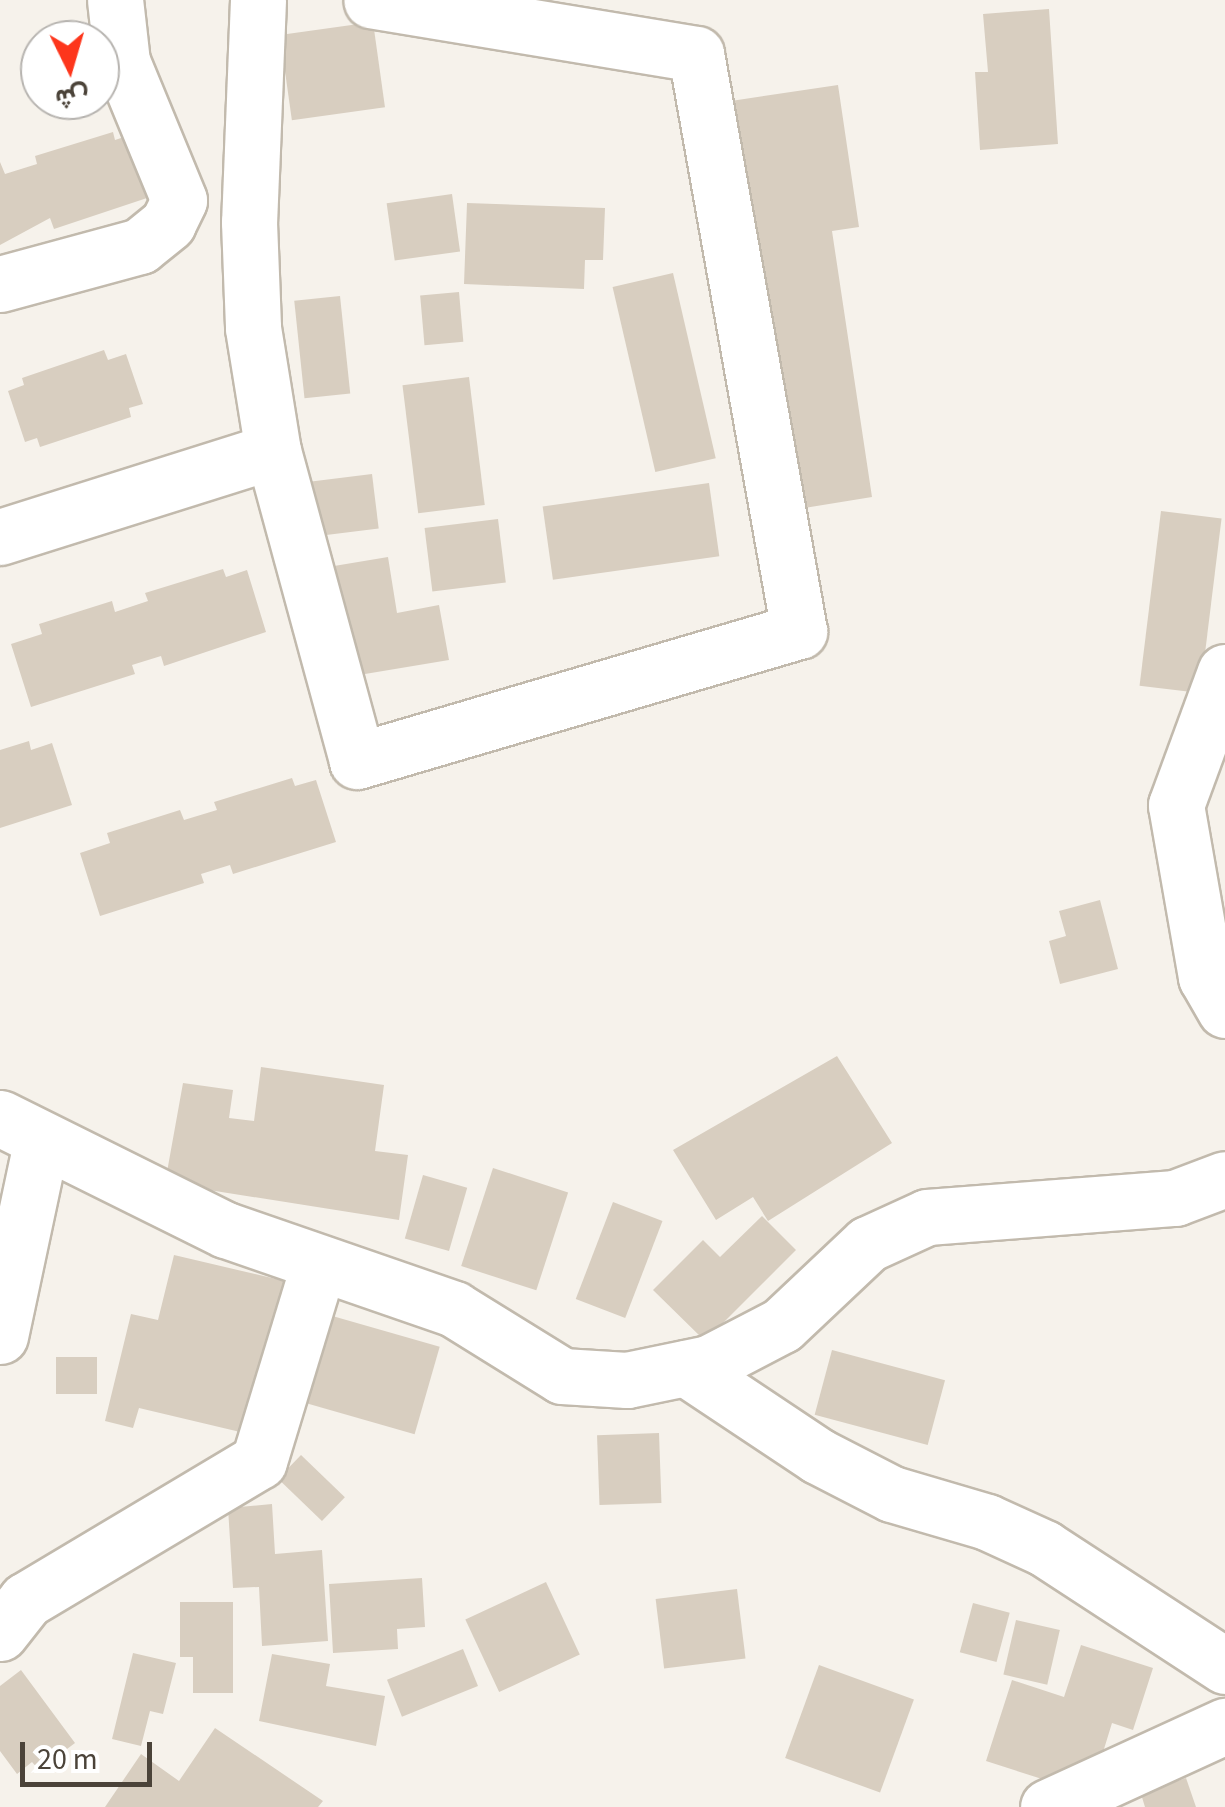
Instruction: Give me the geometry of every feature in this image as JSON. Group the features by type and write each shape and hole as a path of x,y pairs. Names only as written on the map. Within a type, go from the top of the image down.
{"street":[{"path":"0,284 140,246 168,223 179,200 122,62 115,0"},
{"path":"258,0 249,222 253,328 273,452 357,761 799,631 696,54 371,0"},
{"path":"0,536 273,452"},
{"path":"1225,672 1176,805 1206,977 1225,1010"},
{"path":"0,1336 21,1128 226,1230 454,1309 562,1376 627,1380 686,1368 782,1325 868,1244 926,1217 1175,1198 1225,1179"},
{"path":"0,1633 26,1600 259,1460 319,1262"},
{"path":"686,1368 818,1456 892,1494 1044,1548 1225,1666"},
{"path":"1048,1807 1225,1726"}],"building":[{"path":"1049,9 1058,144 980,150 975,72 988,72 983,14"},
{"path":"373,22 385,107 292,120 280,35"},
{"path":"838,85 859,227 832,231 872,497 792,510 731,101"},
{"path":"113,132 115,140 136,133 156,195 54,229 50,218 0,245 0,162 5,174 37,164 35,156"},
{"path":"452,194 460,251 395,261 387,203"},
{"path":"467,203 605,208 603,260 585,260 584,289 464,284"},
{"path":"673,273 716,458 655,472 613,287"},
{"path":"459,292 463,342 425,345 420,295"},
{"path":"340,296 350,393 304,398 294,301"},
{"path":"104,350 108,360 126,354 143,404 129,408 131,417 40,447 37,438 25,442 8,391 24,385 22,378"},
{"path":"469,377 485,505 418,513 402,385"},
{"path":"372,474 379,529 316,536 309,482"},
{"path":"709,483 719,556 553,580 543,506"},
{"path":"1161,511 1222,518 1200,693 1140,686"},
{"path":"498,519 506,583 432,592 425,528"},
{"path":"388,557 397,613 439,605 449,660 353,676 334,566"},
{"path":"223,569 226,577 247,570 266,632 164,666 161,656 132,665 135,674 31,707 11,644 42,634 39,624 112,601 115,612 148,601 145,593"},
{"path":"29,741 31,750 52,743 72,805 0,828 0,750"},
{"path":"292,778 295,786 316,780 336,842 233,874 230,865 201,874 204,883 100,916 80,853 110,843 107,833 180,810 184,820 217,810 214,802"},
{"path":"1100,900 1118,969 1060,984 1049,941 1066,936 1059,911"},
{"path":"837,1056 892,1143 768,1221 753,1197 716,1220 673,1150"},
{"path":"261,1067 384,1085 375,1151 408,1155 399,1220 165,1183 183,1083 233,1090 229,1118 254,1121"},
{"path":"493,1168 568,1192 536,1290 461,1266"},
{"path":"423,1175 467,1188 449,1251 405,1238"},
{"path":"613,1202 662,1221 625,1318 576,1299"},
{"path":"762,1216 796,1250 705,1341 653,1290 703,1240 720,1257"},
{"path":"174,1255 293,1283 257,1436 139,1408 133,1428 105,1421 131,1314 158,1320"},
{"path":"308,1309 440,1347 415,1434 283,1396"},
{"path":"832,1350 945,1380 928,1445 815,1415"},
{"path":"56,1357 97,1357 97,1394 56,1394"},
{"path":"659,1433 661,1503 599,1505 597,1435"},
{"path":"301,1455 345,1497 322,1521 278,1479"},
{"path":"272,1504 275,1554 322,1550 328,1641 262,1646 259,1587 233,1588 228,1508"},
{"path":"422,1578 425,1627 397,1629 398,1649 333,1653 329,1584"},
{"path":"546,1582 580,1655 499,1692 465,1620"},
{"path":"737,1589 746,1658 664,1668 656,1599"},
{"path":"180,1602 233,1602 233,1693 193,1693 193,1657 180,1657"},
{"path":"973,1603 1010,1613 997,1662 960,1652"},
{"path":"1016,1620 1060,1630 1047,1685 1003,1675"},
{"path":"1081,1645 1153,1668 1133,1730 1112,1723 1096,1775 1067,1787 986,1761 1012,1680 1064,1697"},
{"path":"463,1649 478,1686 402,1717 387,1680"},
{"path":"133,1653 176,1663 163,1714 150,1711 141,1746 112,1739"},
{"path":"272,1654 330,1664 326,1686 385,1696 376,1746 259,1721"},
{"path":"819,1665 914,1700 880,1793 785,1758"},
{"path":"21,1670 75,1743 39,1770 32,1762 17,1774 0,1751 0,1686"},
{"path":"215,1728 323,1801 318,1807 105,1807 141,1754 179,1781"},
{"path":"1186,1778 1196,1807 1145,1807 1141,1794"}]}
